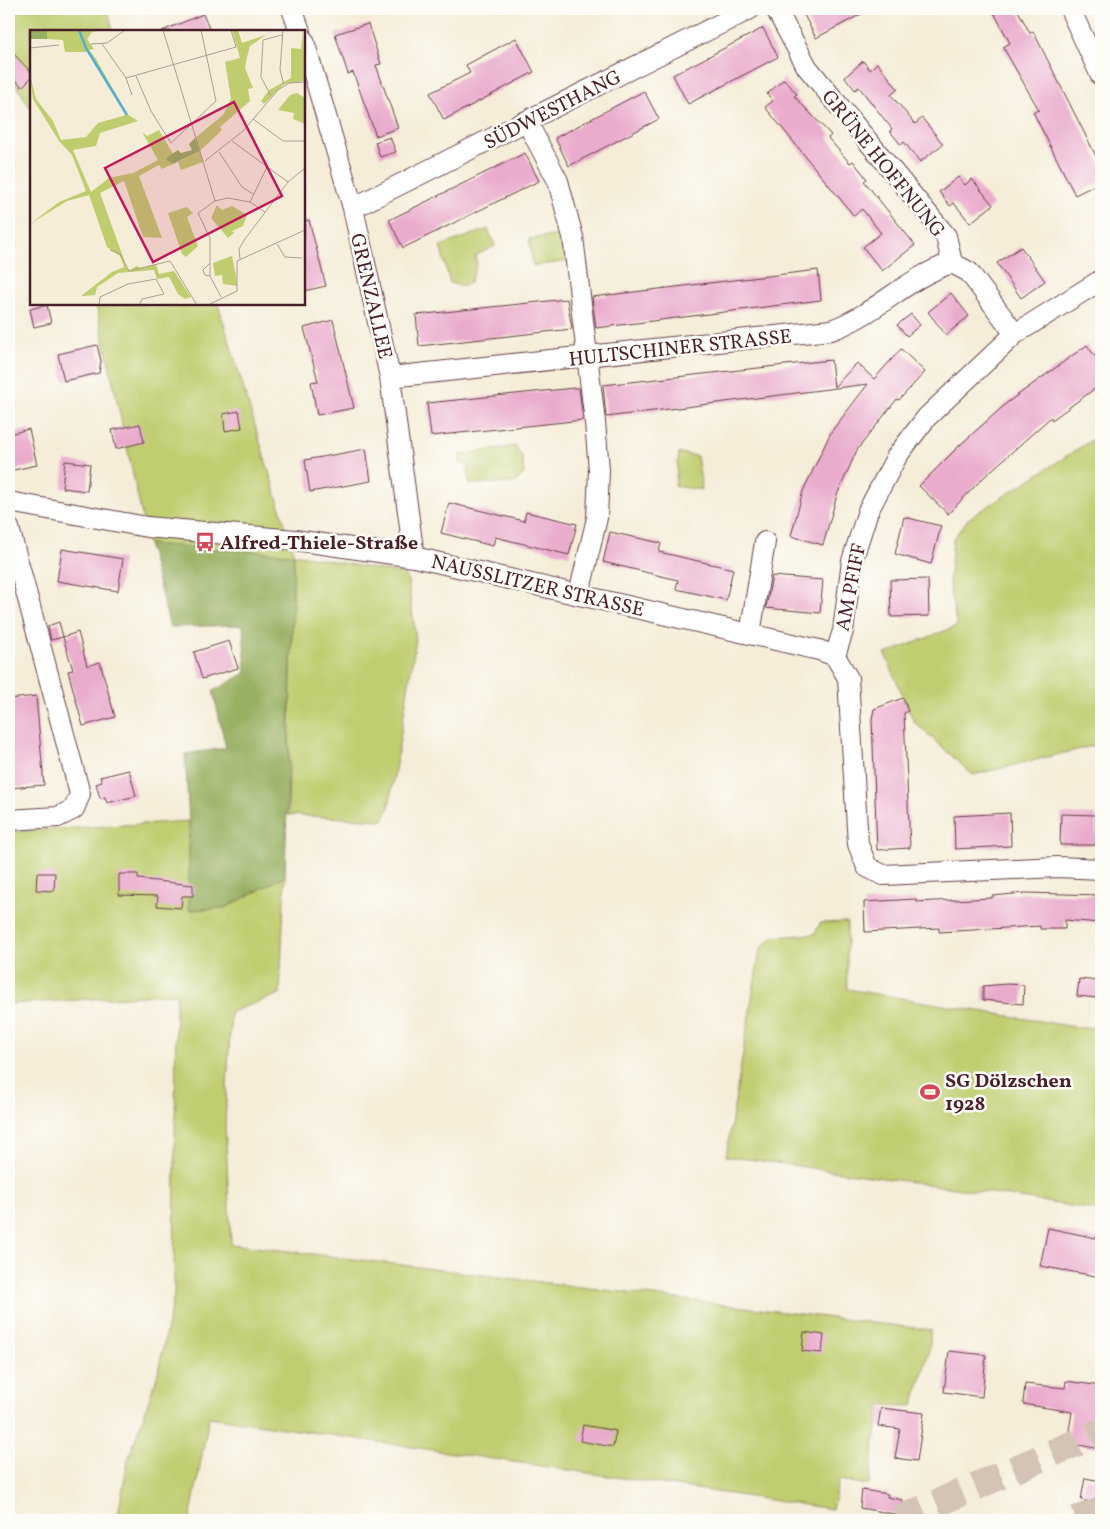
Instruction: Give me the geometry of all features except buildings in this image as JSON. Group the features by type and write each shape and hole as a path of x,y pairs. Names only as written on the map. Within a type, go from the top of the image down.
{"street":[{"path":"292,9 300,30"},
{"name":"SÜDWESTHANG","path":"353,208 750,9"},
{"name":"GRÜNE HOFFNUNG","path":"776,9 807,67 946,236 952,263 969,272 1015,334"},
{"path":"1070,9 1101,76"},
{"name":"GRENZALLEE","path":"305,44 353,208 390,377 414,557"},
{"path":"527,122 558,181 574,237 599,470 597,518 579,594"},
{"name":"HULTSCHINER STRASSE","path":"390,377 831,330 852,322 934,268 952,263"},
{"name":"AM PFIFF","path":"1101,280 1015,334 927,417 896,456 868,511 852,561 843,631 835,656 848,678 858,844 867,867 883,875 1058,867 1101,869"},
{"name":"NAUSSLITZER STRASSE","path":"9,502 147,526 295,540 414,557 819,650 835,656"},
{"path":"9,528 80,794 74,809 58,817 9,820"},
{"path":"750,634 765,542"}],"green space":[{"path":"9,9 108,9 113,30 30,30 30,107 9,74"},
{"path":"488,229 495,246 475,256 477,263 470,283 461,286 450,283 440,246"},
{"path":"566,234 570,261 533,266 529,239"},
{"path":"96,305 218,305 294,554 403,574 408,581 416,639 389,807 383,820 288,815 294,555 148,544"},
{"path":"1101,434 1101,744 973,775 914,722 885,654 957,626 949,586 953,539 968,519"},
{"path":"515,446 522,456 524,474 514,483 469,484 468,465 460,464 460,455"},
{"path":"679,453 697,456 702,490 675,486"},
{"path":"148,544 294,554 285,876 225,908 189,910 189,821 185,754 226,748 213,691 246,673 243,625 170,627"},
{"path":"189,821 190,910 225,908 285,876 280,994 231,1012 225,1124 231,1244 931,1330 929,1351 913,1406 880,1405 869,1485 839,1480 832,1509 209,1417 190,1520 117,1520 128,1460 157,1377 174,1294 176,994 9,1004 9,832"},
{"name":"SG Dölzschen 1928","path":"847,922 847,989 1081,1028 1101,1027 1101,1211 997,1194 726,1156 760,949 773,937 815,934 820,923"}],"tunnel":[{"path":"898,1520 1101,1432"},
{"path":"1076,1520 1101,1511"}],"place":[{"name":"Alfred-Thiele-Straße","path":"205,542"},
{"name":"SG Dölzschen 1928","path":"930,1092"}]}
